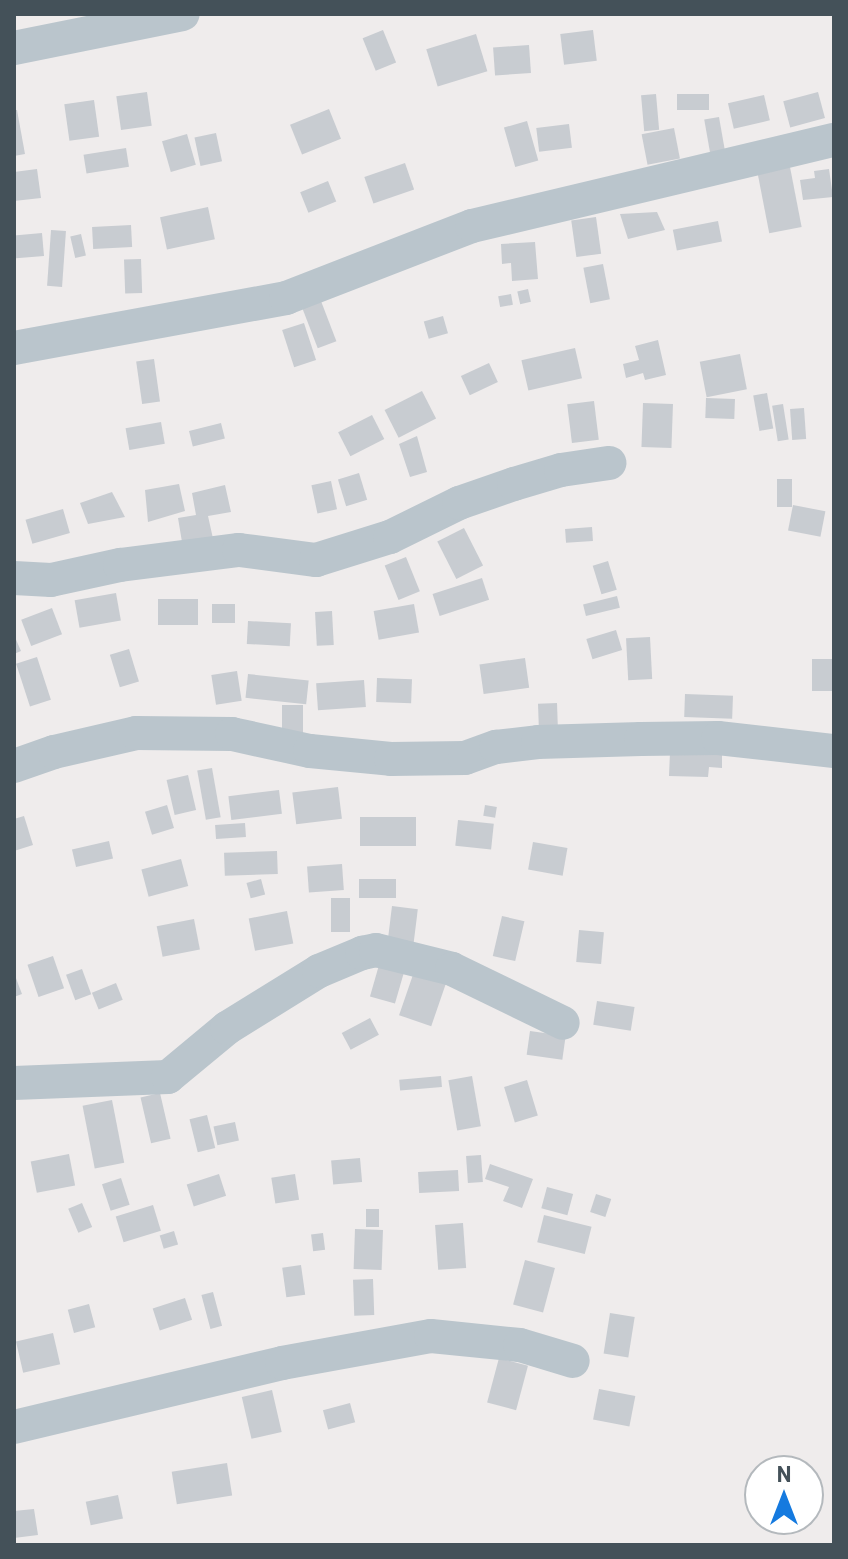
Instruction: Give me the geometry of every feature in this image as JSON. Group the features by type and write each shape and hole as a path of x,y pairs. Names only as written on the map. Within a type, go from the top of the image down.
{"street":[{"path":"14,48 183,14"},
{"path":"14,348 286,298 472,226 834,140"},
{"path":"14,578 51,580 120,565 239,550 316,560 390,537 459,503 514,484 561,470 609,463"},
{"path":"14,766 54,752 136,733 232,734 310,751 391,759 465,758 496,747 538,742 672,738 718,738 834,751"},
{"path":"14,1083 168,1077 227,1028 319,971 376,950 452,969 563,1023"},
{"path":"14,1427 282,1363 431,1336 520,1345 573,1361"}],"building":[{"path":"383,30 396,62 376,71 363,38"},
{"path":"593,30 597,61 564,65 560,34"},
{"path":"476,34 487,71 438,86 426,49"},
{"path":"529,45 531,73 495,75 493,48"},
{"path":"147,92 152,126 121,130 116,96"},
{"path":"818,92 825,118 790,127 783,101"},
{"path":"656,94 659,130 644,131 641,95"},
{"path":"677,94 709,94 709,110 677,110"},
{"path":"764,95 770,120 734,129 728,103"},
{"path":"94,100 99,137 69,141 64,104"},
{"path":"329,109 341,139 302,154 290,125"},
{"path":"14,110 17,110 25,154 14,156"},
{"path":"719,117 725,151 710,154 704,120"},
{"path":"527,121 538,160 515,167 504,128"},
{"path":"569,124 572,148 539,152 536,128"},
{"path":"674,128 680,158 648,165 642,134"},
{"path":"216,133 222,161 201,166 194,138"},
{"path":"187,134 196,165 171,172 162,141"},
{"path":"126,148 129,167 87,173 84,155"},
{"path":"405,163 414,189 373,203 364,177"},
{"path":"790,167 802,227 769,233 758,173"},
{"path":"37,169 41,198 14,201 14,172"},
{"path":"829,169 833,197 803,200 800,180 815,178 814,171"},
{"path":"328,181 336,201 308,213 300,192"},
{"path":"208,207 215,239 167,249 160,217"},
{"path":"657,212 665,230 628,239 620,214"},
{"path":"596,217 601,254 576,257 571,220"},
{"path":"718,221 722,242 677,250 673,230"},
{"path":"131,225 132,247 93,249 92,227"},
{"path":"51,230 66,231 62,287 47,286"},
{"path":"42,233 44,256 16,258 14,235"},
{"path":"81,234 86,255 75,258 70,236"},
{"path":"535,242 538,279 512,281 511,263 502,264 501,244"},
{"path":"141,259 142,293 125,294 124,260"},
{"path":"603,264 610,299 590,303 583,268"},
{"path":"528,289 531,302 520,304 517,291"},
{"path":"511,294 513,305 500,307 498,296"},
{"path":"321,301 336,341 318,348 302,308"},
{"path":"443,316 448,333 429,339 424,322"},
{"path":"304,323 316,360 294,367 282,330"},
{"path":"658,340 666,375 645,380 643,373 626,378 623,364 639,360 635,346"},
{"path":"575,348 582,378 528,391 521,360"},
{"path":"740,354 747,389 707,397 700,362"},
{"path":"154,359 160,402 142,404 136,362"},
{"path":"489,363 498,382 470,395 461,376"},
{"path":"422,391 436,419 399,438 385,410"},
{"path":"767,393 773,428 759,431 753,395"},
{"path":"706,398 735,399 734,419 705,418"},
{"path":"594,401 599,440 572,443 567,404"},
{"path":"643,403 673,404 671,448 641,447"},
{"path":"783,404 789,440 778,441 772,406"},
{"path":"804,408 806,439 792,440 790,409"},
{"path":"372,415 384,439 350,456 338,432"},
{"path":"161,422 165,444 129,450 126,428"},
{"path":"221,423 225,439 193,447 189,431"},
{"path":"417,436 427,472 410,477 399,444"},
{"path":"359,473 367,500 346,506 338,479"},
{"path":"777,479 792,479 792,507 777,507"},
{"path":"331,481 337,509 317,514 311,485"},
{"path":"179,484 185,511 148,522 145,490"},
{"path":"225,485 231,512 208,516 214,543 183,548 178,518 196,515 192,493"},
{"path":"112,492 125,517 88,524 80,503"},
{"path":"793,505 825,511 820,537 788,531"},
{"path":"63,509 70,533 32,544 26,520"},
{"path":"592,527 593,541 566,543 565,529"},
{"path":"464,528 483,565 456,579 437,542"},
{"path":"406,557 420,591 399,600 385,566"},
{"path":"608,561 617,590 601,594 593,566"},
{"path":"482,578 489,600 440,616 433,594"},
{"path":"116,593 121,621 80,628 75,600"},
{"path":"617,596 620,608 586,616 583,604"},
{"path":"158,599 198,599 198,625 158,625"},
{"path":"212,604 235,604 235,623 212,623"},
{"path":"414,604 419,633 379,640 374,611"},
{"path":"52,608 62,634 31,646 21,620"},
{"path":"332,611 334,645 317,646 315,612"},
{"path":"248,621 291,623 290,646 247,644"},
{"path":"616,630 622,650 592,659 586,639"},
{"path":"14,635 21,651 14,654"},
{"path":"650,637 652,679 628,680 626,638"},
{"path":"129,649 139,682 120,687 110,655"},
{"path":"37,657 51,700 30,707 16,664"},
{"path":"525,658 529,688 484,694 479,664"},
{"path":"812,659 834,659 834,691 812,691"},
{"path":"237,671 242,701 216,705 211,675"},
{"path":"248,674 309,680 306,704 245,698"},
{"path":"377,678 412,679 411,703 376,702"},
{"path":"364,680 366,707 318,710 316,683"},
{"path":"685,694 733,696 732,719 684,717"},
{"path":"557,703 558,730 539,731 538,704"},
{"path":"282,705 303,705 303,733 282,733"},
{"path":"670,752 722,754 722,768 709,767 708,777 669,776"},
{"path":"212,768 221,817 206,820 197,771"},
{"path":"188,775 196,810 175,815 167,780"},
{"path":"338,787 342,819 296,824 292,793"},
{"path":"279,790 282,814 231,820 228,796"},
{"path":"167,805 174,828 152,835 145,812"},
{"path":"485,805 497,807 495,818 483,816"},
{"path":"24,816 33,845 14,851 14,819"},
{"path":"360,817 416,817 416,846 360,846"},
{"path":"458,820 494,824 491,850 455,846"},
{"path":"245,823 246,837 216,839 215,825"},
{"path":"109,841 113,859 76,867 72,850"},
{"path":"533,842 567,848 563,876 528,870"},
{"path":"277,851 278,874 225,876 224,853"},
{"path":"181,859 188,886 149,897 141,870"},
{"path":"342,864 344,890 309,892 307,866"},
{"path":"261,879 265,894 251,898 247,883"},
{"path":"359,879 396,879 396,898 359,898"},
{"path":"331,898 350,898 350,932 331,932"},
{"path":"392,906 418,909 413,951 387,948"},
{"path":"287,911 293,943 255,951 249,918"},
{"path":"502,916 524,921 515,961 493,956"},
{"path":"194,919 200,949 163,957 157,926"},
{"path":"579,930 604,932 601,964 576,962"},
{"path":"53,956 64,988 39,997 27,965"},
{"path":"381,958 406,965 395,1004 370,996"},
{"path":"416,966 448,977 431,1026 399,1015"},
{"path":"82,969 91,994 75,1000 66,975"},
{"path":"14,973 22,994 14,997"},
{"path":"116,983 123,1000 99,1009 92,993"},
{"path":"597,1001 635,1007 631,1031 593,1025"},
{"path":"370,1018 379,1035 351,1050 342,1033"},
{"path":"530,1031 566,1036 562,1060 527,1055"},
{"path":"441,1076 442,1087 400,1091 399,1080"},
{"path":"472,1076 481,1126 457,1130 448,1080"},
{"path":"527,1080 538,1115 515,1122 504,1087"},
{"path":"160,1093 171,1139 151,1143 141,1097"},
{"path":"112,1100 124,1163 95,1169 83,1106"},
{"path":"207,1115 215,1148 198,1152 190,1119"},
{"path":"235,1122 239,1141 217,1145 213,1127"},
{"path":"69,1154 75,1185 37,1193 31,1161"},
{"path":"481,1155 483,1182 468,1183 466,1156"},
{"path":"360,1158 362,1182 333,1184 331,1161"},
{"path":"490,1164 533,1179 522,1208 503,1201 509,1187 485,1179"},
{"path":"458,1170 459,1191 419,1193 418,1172"},
{"path":"219,1174 226,1196 194,1206 187,1185"},
{"path":"295,1174 299,1200 275,1203 271,1178"},
{"path":"121,1178 130,1205 111,1211 102,1184"},
{"path":"547,1187 573,1194 567,1215 541,1208"},
{"path":"596,1194 611,1199 605,1217 590,1212"},
{"path":"82,1203 92,1227 78,1233 68,1209"},
{"path":"153,1205 161,1231 124,1242 116,1216"},
{"path":"366,1209 379,1209 379,1227 366,1227"},
{"path":"544,1215 592,1227 585,1254 537,1242"},
{"path":"463,1223 466,1268 438,1270 435,1225"},
{"path":"355,1229 383,1230 382,1270 354,1269"},
{"path":"174,1231 178,1244 164,1249 160,1235"},
{"path":"323,1233 325,1250 313,1251 311,1234"},
{"path":"525,1260 555,1268 543,1312 513,1304"},
{"path":"301,1265 305,1295 286,1297 282,1268"},
{"path":"373,1279 374,1315 354,1316 353,1280"},
{"path":"213,1292 222,1326 210,1329 201,1295"},
{"path":"185,1298 192,1320 160,1330 153,1309"},
{"path":"89,1304 95,1327 74,1333 68,1310"},
{"path":"610,1313 635,1317 628,1357 604,1353"},
{"path":"53,1333 60,1364 23,1373 16,1342"},
{"path":"499,1358 528,1366 516,1410 487,1402"},
{"path":"599,1389 635,1396 629,1426 593,1419"},
{"path":"272,1390 282,1432 251,1439 242,1397"},
{"path":"350,1403 355,1422 328,1430 323,1410"},
{"path":"227,1463 232,1496 177,1504 172,1472"},
{"path":"118,1495 123,1518 91,1525 86,1502"},
{"path":"34,1509 38,1535 14,1538 14,1511"}]}
